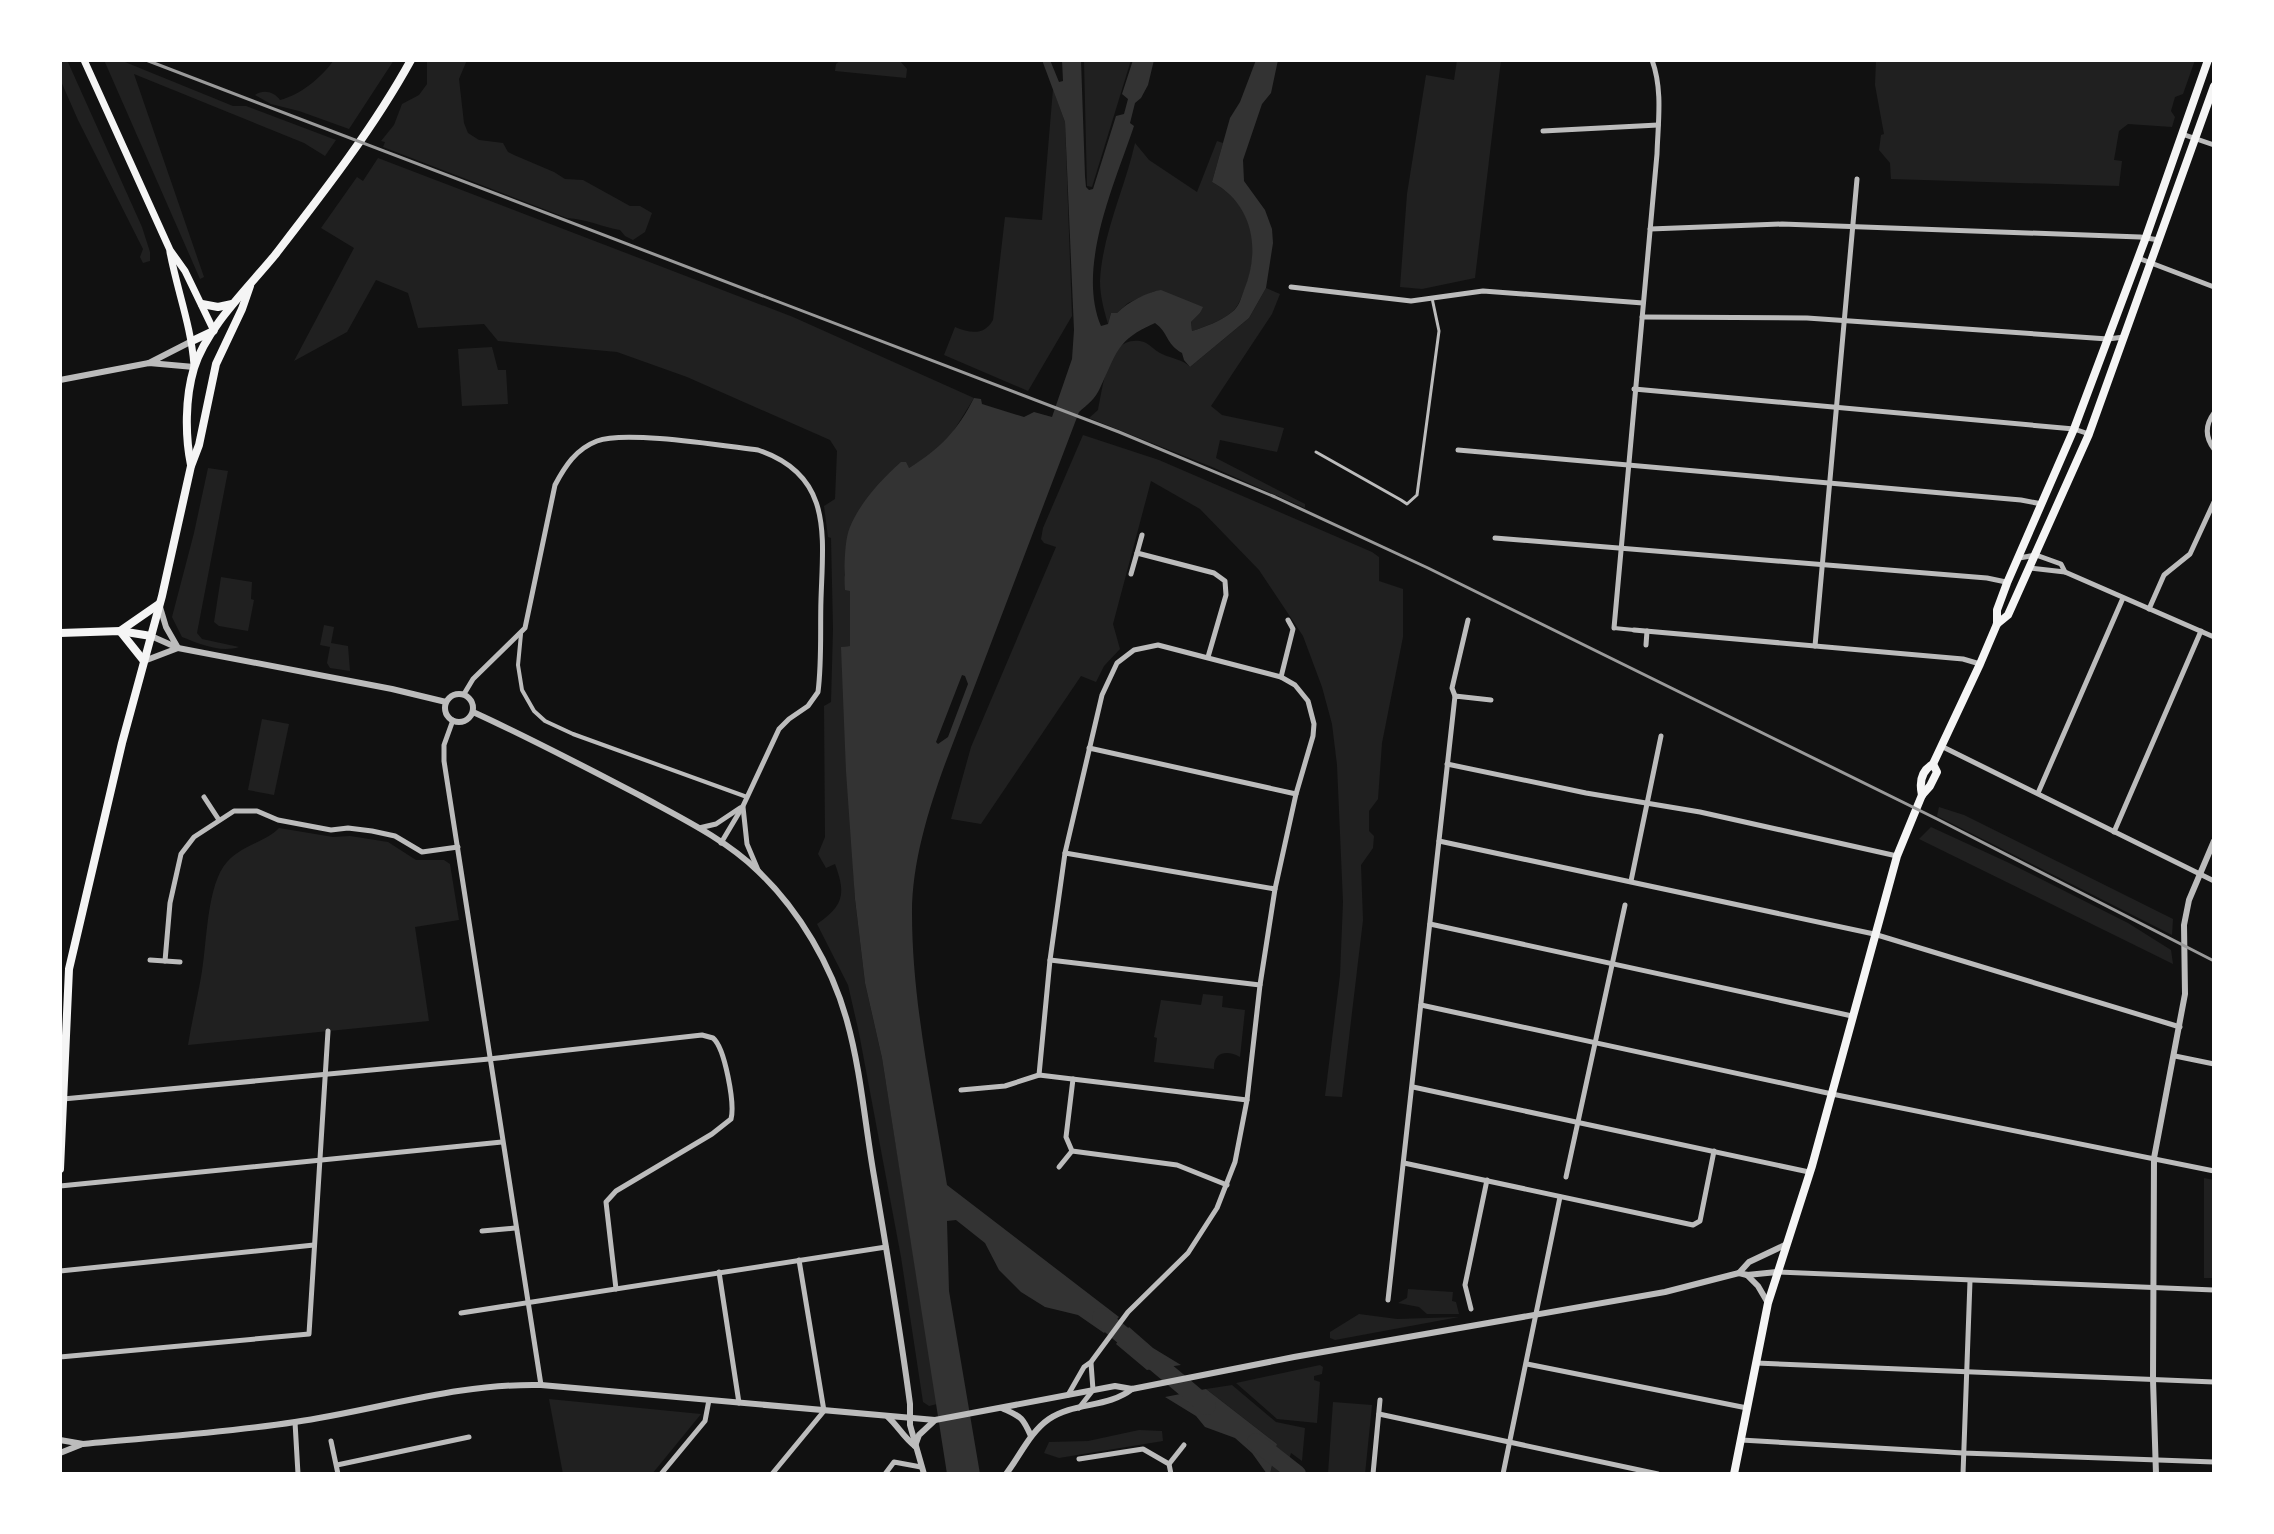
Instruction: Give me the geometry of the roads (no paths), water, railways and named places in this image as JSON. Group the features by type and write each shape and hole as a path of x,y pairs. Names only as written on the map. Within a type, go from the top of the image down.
{"main road":[{"path":"84,60 170,250 214,331 216,364"},
{"path":"194,367 233,304 250,286 375,118 411,60"},
{"path":"1734,1474 1768,1303 1810,1172 1897,856 1922,795 1937,772 1933,764 1997,624 1997,610 2007,583 2074,429 2208,60"},
{"path":"1997,624 2008,615 2089,434 2214,86"},
{"path":"170,250 192,341 194,367 187,426 191,466"},
{"path":"60,1169 67,982 92,868 191,466 202,433 216,364 250,286"},
{"path":"202,304 218,307 233,304"},
{"path":"192,341 214,331"},
{"path":"120,631 159,604"},
{"path":"142,616 151,636"},
{"path":"60,633 120,631 151,636"},
{"path":"120,631 144,661"},
{"path":"60,993 67,982"},
{"path":"60,1073 63,1083"}],"street":[{"path":"1652,60 1658,80 1658,125 1614,628 1963,659 1980,664"},
{"path":"1543,131 1658,125"},
{"path":"2181,134 2214,145"},
{"path":"1815,646 1857,179"},
{"path":"1650,229 1782,224 2146,237 2159,240"},
{"path":"2138,258 2214,287"},
{"path":"1291,287 1390,300 1483,291 1643,303"},
{"path":"1642,317 1845,321 2108,339 2125,336"},
{"path":"149,363 192,341"},
{"path":"60,380 149,363 194,367"},
{"path":"1634,389 2074,429 2089,434"},
{"path":"2214,413 2207,430 2214,449"},
{"path":"721,843 743,806 779,729 816,697 819,683 822,519 808,484 787,463 758,450 622,437 601,440 580,450 555,485 521,634 518,665 522,690 534,711 545,721 565,731 747,797"},
{"path":"1458,450 2042,504"},
{"path":"2149,609 2164,575 2190,554 2214,502"},
{"path":"1131,574 1142,535"},
{"path":"1495,538 1987,578 2007,583"},
{"path":"1137,553 1214,573 1225,581 1226,595 1208,657"},
{"path":"2019,558 2036,555 2061,564 2065,572"},
{"path":"2030,568 2065,572 2214,637"},
{"path":"2038,793 2123,598"},
{"path":"159,604 166,627 178,648"},
{"path":"1281,677 1293,629 1288,620"},
{"path":"1388,1300 1455,696 1452,688 1468,620"},
{"path":"1646,645 1647,631"},
{"path":"2114,832 2201,631"},
{"path":"464,694 473,679 521,634"},
{"path":"151,636 178,648 446,702"},
{"path":"1039,1075 1050,960 1065,853 1105,685 1117,663 1145,646 1158,645 1281,677 1302,693 1312,711 1313,736 1296,794 1275,889 1241,1142 1217,1208 1188,1253 1128,1312 1084,1367 1068,1395"},
{"path":"144,661 178,648"},
{"path":"464,694 471,699 473,712 467,720 453,720 446,711 446,702 453,695 464,694"},
{"path":"1455,696 1491,700"},
{"path":"473,712 529,737 721,843 758,871 782,897 812,942 831,977 847,1020 886,1247 910,1419 922,1470"},
{"path":"453,720 444,745 444,761 541,1385"},
{"path":"1631,881 1661,736"},
{"path":"1941,746 2214,881"},
{"path":"1089,748 1296,794"},
{"path":"1447,764 1700,812 1897,856"},
{"path":"204,797 219,820"},
{"path":"698,828 716,824 743,806"},
{"path":"743,806 747,844 758,871"},
{"path":"165,961 170,903 181,854 187,844 234,811 249,809 278,820 331,830 357,829 395,836 422,852 458,847"},
{"path":"1439,841 1874,934 2166,1025 2181,1027"},
{"path":"2156,1474 2153,1380 2154,1158 2181,1027 2186,984 2184,925 2189,900 2214,841"},
{"path":"1065,853 1275,889"},
{"path":"1566,1177 1625,905"},
{"path":"1430,924 1852,1016"},
{"path":"150,960 180,962"},
{"path":"1050,960 1260,985"},
{"path":"1421,1005 1832,1094 2214,1171"},
{"path":"60,1357 309,1334 328,1031"},
{"path":"63,1099 489,1059 702,1035 713,1038 719,1043 733,1108 731,1119 712,1134 616,1191 606,1202 616,1289"},
{"path":"2175,1056 2214,1064"},
{"path":"961,1090 1005,1086 1039,1075 1247,1100"},
{"path":"1072,1151 1066,1137 1073,1079"},
{"path":"1413,1087 1810,1172"},
{"path":"60,1186 502,1142"},
{"path":"1072,1151 1177,1165 1227,1185"},
{"path":"1059,1167 1072,1151"},
{"path":"1404,1163 1697,1225 1714,1151"},
{"path":"1471,1309 1465,1285 1487,1180"},
{"path":"1503,1474 1560,1197"},
{"path":"482,1231 515,1228"},
{"path":"60,1271 314,1245"},
{"path":"1739,1273 1749,1262 1785,1245"},
{"path":"461,1313 886,1247"},
{"path":"799,1260 824,1411"},
{"path":"719,1272 739,1403"},
{"path":"60,1453 83,1444 295,1422 460,1389 503,1385 541,1385 936,1420 1115,1386 1132,1389 1665,1292 1739,1273 2214,1290"},
{"path":"1747,1275 1768,1303"},
{"path":"1963,1474 1970,1281"},
{"path":"1079,1408 1093,1390 1091,1362"},
{"path":"1755,1363 2214,1382"},
{"path":"1527,1364 1748,1408"},
{"path":"1006,1474 1031,1436 1050,1419 1079,1408 1120,1399 1132,1389"},
{"path":"661,1474 705,1421 709,1400"},
{"path":"1373,1474 1380,1400"},
{"path":"1002,1408 1017,1413 1026,1421 1031,1436"},
{"path":"772,1474 824,1411"},
{"path":"1379,1414 1658,1474"},
{"path":"888,1417 903,1432 905,1439 915,1446"},
{"path":"915,1446 919,1435 936,1420"},
{"path":"295,1422 298,1474"},
{"path":"337,1465 469,1437"},
{"path":"60,1440 83,1444"},
{"path":"1741,1440 2156,1462 2214,1462"},
{"path":"331,1441 338,1474"},
{"path":"1169,1464 1184,1445"},
{"path":"1079,1459 1143,1449 1169,1464 1171,1474"},
{"path":"1015,1474 1016,1461"},
{"path":"886,1473 894,1462 922,1470"}],"lane":[{"path":"1316,452 1407,504 1413,501 1417,495 1439,331 1432,298"}],"waterway":[{"path":"1101,1317 1207,1406"},
{"path":"1256,1442 1297,1474"}],"railway":[{"path":"146,60 1119,432 1275,497 1428,568 1937,819 2214,961"}]}
